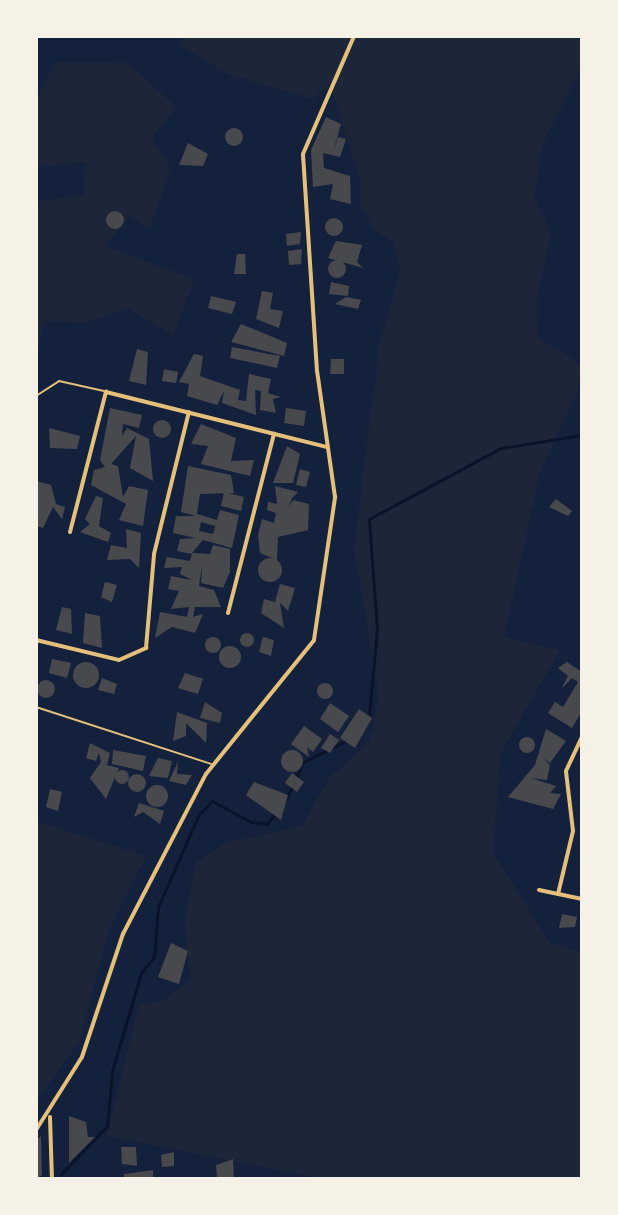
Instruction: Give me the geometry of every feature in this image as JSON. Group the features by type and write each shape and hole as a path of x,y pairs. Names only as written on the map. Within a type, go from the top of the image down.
{"street":[{"path":"36,1130 50,1115 82,1057 123,934 212,765 314,640 335,497 326,447 303,154 354,36"},
{"path":"70,532 106,392 326,447"},
{"path":"36,640 119,660 139,656 150,631 154,554 189,412"},
{"path":"228,613 274,434"},
{"path":"558,894 573,831 566,771 582,736"},
{"path":"539,890 582,899"},
{"path":"50,1115 52,1179"}],"lane":[{"path":"36,396 59,381 106,392"},
{"path":"36,707 212,765"}],"shaded area":[{"path":"180,36 582,36 582,66 543,143 535,198 551,233 537,298 538,338 582,365 576,395 540,473 504,637 560,650 501,753 493,852 550,943 582,952 582,1179 322,1179 107,1136 139,1004 161,1002 191,980 184,925 196,862 225,843 302,826 329,778 370,741 379,696 354,550 380,340 400,272 394,243 374,230 360,204 360,180 330,84 313,99 228,74 181,45"},
{"path":"55,62 128,63 176,107 152,138 171,168 149,229 129,216 105,246 194,279 173,335 127,308 86,323 45,321 36,362 36,202 83,194 86,162 36,167 36,102"},
{"path":"36,821 146,856 110,926 79,1042 36,1102"}],"building":[{"path":"326,117 341,124 333,152 338,137 346,139 340,157 323,153 324,168 350,176 351,204 330,199 333,184 313,187 311,150"},
{"path":"234,128 243,137 234,146 225,137"},
{"path":"188,143 208,154 203,166 179,165"},
{"path":"115,211 124,220 115,229 106,220"},
{"path":"330,218 338,218 343,227 341,234 330,236 325,231 325,223"},
{"path":"301,232 300,244 287,246 286,234"},
{"path":"336,241 362,245 357,262 363,268 328,258"},
{"path":"302,249 301,264 289,265 288,251"},
{"path":"237,254 245,254 246,274 234,274"},
{"path":"337,260 346,269 337,278 328,269"},
{"path":"331,282 349,286 348,296 329,294"},
{"path":"262,291 273,293 270,309 283,311 279,328 256,319"},
{"path":"211,296 236,302 232,314 208,308"},
{"path":"346,297 361,300 358,309 335,304"},
{"path":"241,324 287,343 284,356 231,342"},
{"path":"232,347 280,356 277,368 230,358"},
{"path":"137,349 148,352 146,385 129,381"},
{"path":"194,354 203,356 200,376 240,390 238,400 246,401 249,374 271,379 268,393 281,397 273,399 276,413 260,410 261,391 255,390 256,415 222,403 224,391 217,405 187,396 189,384 179,382"},
{"path":"331,359 344,359 344,374 330,374"},
{"path":"164,369 178,372 176,383 162,381"},
{"path":"110,408 142,415 139,428 123,424 122,436 127,428 149,439 153,481 130,468 136,436 111,464 118,466 123,497 129,486 148,490 143,526 119,520 126,504 91,485 94,470 105,467 100,460"},
{"path":"286,408 306,411 304,426 284,423"},
{"path":"158,420 166,420 171,429 169,436 158,438 153,433 153,425"},
{"path":"201,424 236,438 231,461 254,460 250,476 201,464 208,446 191,444"},
{"path":"49,428 80,436 77,449 50,448"},
{"path":"287,446 300,454 293,483 273,483"},
{"path":"188,466 231,475 234,493 200,494 197,514 217,520 215,526 201,522 199,531 213,534 220,510 239,515 232,548 203,540 192,553 210,554 213,545 230,549 230,572 223,588 201,583 202,564 199,586 214,590 221,607 195,607 193,617 203,614 195,633 172,627 155,638 160,612 187,617 189,607 171,609 179,591 168,589 171,576 192,580 180,574 182,567 164,568 167,557 190,561 192,554 177,551 180,539 196,538 173,533 176,516 196,516 181,512"},
{"path":"300,469 310,472 306,487 296,485"},
{"path":"36,481 51,485 56,504 65,507 62,519 53,507 43,528 36,526"},
{"path":"275,486 298,492 292,498 289,507 293,500 309,504 308,530 278,537 277,560 260,553 258,535 262,519 274,523 276,513 267,510 268,502 277,504"},
{"path":"224,492 244,497 241,511 221,506"},
{"path":"96,496 103,498 99,526 111,533 108,542 80,532 90,524 85,519"},
{"path":"556,499 572,511 568,516 549,507"},
{"path":"126,529 141,533 139,568 130,559 107,560 111,545 127,548"},
{"path":"270,558 279,561 282,570 279,579 270,582 261,579 258,570 261,561"},
{"path":"105,582 117,585 112,602 101,597"},
{"path":"280,584 295,588 288,611 280,603 284,628 261,613 264,599 275,602"},
{"path":"62,607 71,609 72,634 56,630"},
{"path":"85,613 100,616 102,648 83,643"},
{"path":"247,633 254,640 247,647 240,640"},
{"path":"213,637 219,639 219,651 213,653 207,651 205,645 207,639"},
{"path":"263,637 274,640 271,656 259,652"},
{"path":"230,646 238,649 241,657 238,665 230,668 222,665 219,657 222,649"},
{"path":"52,659 71,663 67,678 49,673"},
{"path":"86,662 95,666 99,675 95,684 86,688 77,684 73,675 77,666"},
{"path":"567,662 582,672 582,711 572,728 548,713 555,702 563,707 578,682 572,678 561,689 568,676 558,668"},
{"path":"185,673 203,679 198,694 178,688"},
{"path":"102,678 117,684 114,694 98,690"},
{"path":"46,680 55,689 46,698 37,689"},
{"path":"325,683 331,685 331,697 325,699 319,697 317,691 319,685"},
{"path":"205,702 222,713 220,723 200,718"},
{"path":"330,703 349,716 338,732 320,719"},
{"path":"359,709 372,718 355,748 340,738"},
{"path":"177,712 207,723 206,743 186,723 186,736 173,741"},
{"path":"304,726 322,739 313,752 307,747 309,757 291,744"},
{"path":"546,729 566,741 550,763 543,758 550,765 547,780 531,778 556,786 550,793 561,794 553,809 508,797 535,765"},
{"path":"330,734 339,740 330,753 321,748"},
{"path":"524,737 530,737 535,745 533,751 524,753 519,748 519,742"},
{"path":"90,743 110,753 107,765 119,768 106,799 90,778 101,762 99,753 96,761 86,758"},
{"path":"113,750 146,756 143,771 112,764"},
{"path":"292,750 300,753 303,761 300,769 292,772 284,769 281,761 284,753"},
{"path":"158,758 172,761 168,778 149,776"},
{"path":"178,762 177,774 192,775 186,785 169,781"},
{"path":"122,770 129,777 122,784 115,777"},
{"path":"292,773 304,782 297,792 285,783"},
{"path":"137,774 146,783 137,792 128,783"},
{"path":"254,782 288,795 281,820 246,795"},
{"path":"157,785 165,788 168,796 165,804 157,807 149,804 146,796 149,788"},
{"path":"50,789 62,792 58,811 46,807"},
{"path":"139,803 164,811 160,824 143,812 134,817"},
{"path":"562,914 577,917 575,927 559,928"},
{"path":"171,943 188,951 179,984 158,977"},
{"path":"69,1116 86,1122 88,1137 95,1137 69,1163"},
{"path":"41,1136 42,1175 36,1179 36,1141"},
{"path":"121,1147 136,1147 137,1166 122,1164"},
{"path":"174,1152 174,1166 162,1167 161,1155"},
{"path":"233,1159 234,1179 217,1179 216,1165"},
{"path":"153,1170 153,1179 124,1179 124,1174"}],"waterway":[{"path":"369,716 377,629 369,519 501,448 582,435"},
{"path":"296,778 303,762 348,740"},
{"path":"285,800 293,785"},
{"path":"61,1174 107,1126 112,1071 141,973 154,957 158,907 199,814 212,801 251,822 267,824 276,812"}]}
